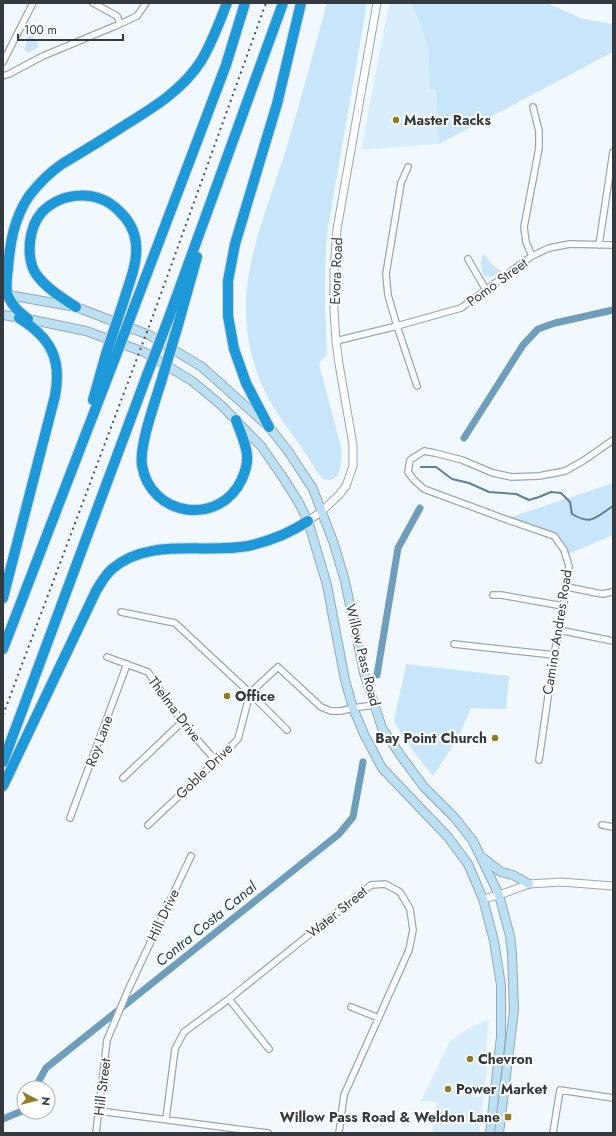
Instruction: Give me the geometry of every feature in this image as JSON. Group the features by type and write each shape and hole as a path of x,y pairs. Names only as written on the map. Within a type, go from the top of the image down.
{"highway":[{"path":"3,598 58,384 56,361 52,350 46,340 22,318 5,294 8,262 14,226 23,207 35,188 49,174 62,164 154,108 182,85 200,63 207,51 227,3"},
{"path":"111,356 135,305 226,65 245,3"},
{"path":"3,762 168,320 283,3"},
{"path":"269,427 246,383 234,349 228,316 228,281 234,244 277,104 301,3"},
{"path":"228,154 144,443 142,464 146,480 154,492 164,502 178,508 193,510 205,510 218,505 229,497 239,486 245,472 248,456 236,420"},
{"path":"3,649 74,464 111,356 135,261 136,245 131,227 124,216 110,203 94,197 75,195 57,200 42,212 31,232 29,253 36,274 60,297 76,307"},
{"path":"3,786 96,591 102,580 112,569 126,559 149,551 182,548 213,549 268,541 294,530 308,521"}],"main road":[{"name":"Willow Pass Road","path":"5,294 76,307 149,335 202,367 269,427 302,471 313,490 334,544 345,581 364,673 382,728 424,787 455,818 473,840 499,895 510,936 514,1010 499,1133"},
{"name":"Willow Pass Road","path":"3,315 86,331 144,352 192,381 221,405 261,446 299,503 308,521 327,585 345,680 353,708 364,734 382,768 448,837 468,864 484,899 498,962 501,999 501,1036 490,1133"},
{"path":"482,858 501,872 512,875 529,884"}],"street":[{"path":"3,62 33,3"},
{"path":"93,3 117,16 120,24"},
{"path":"3,76 43,56 137,16 146,3"},
{"name":"Evora Road","path":"308,521 340,495 350,477 354,456 336,341 333,290 335,249 378,3"},
{"path":"532,256 526,242 524,228 539,148 539,131 533,107"},
{"path":"599,245 613,152"},
{"path":"408,167 401,183 386,274 388,296 417,386"},
{"name":"Pomo Street","path":"336,341 462,308 532,256 549,248 570,244 613,245"},
{"path":"468,258 486,290"},
{"name":"Camino Andres Road","path":"539,760 554,655 567,587 569,566 564,550 554,536 436,494 424,488 414,480 408,472 410,460 424,451 462,460 493,473 512,476 539,476 565,471 583,461 613,440"},
{"path":"567,587 602,594 613,592"},
{"path":"493,595 501,595 563,606"},
{"path":"121,612 175,623 287,730"},
{"path":"559,630 613,641"},
{"path":"454,644 554,655"},
{"name":"Thelma Drive","path":"107,657 148,672 182,722 216,761"},
{"name":"Roy Lane","path":"70,818 127,664"},
{"path":"250,693 278,667 321,707 331,711 341,712 353,708 374,705"},
{"name":"Goble Drive","path":"148,825 238,739 250,693"},
{"path":"123,778 182,722"},
{"path":"602,825 613,827"},
{"name":"Hill Drive","path":"107,1040 129,988 190,856"},
{"path":"484,899 529,884 561,882 613,886"},
{"name":"Water Street","path":"166,1120 175,1048 184,1032 229,999 371,885 385,884 400,892 410,909 413,930 409,950 344,1095 339,1133"},
{"path":"229,999 270,1049"},
{"path":"351,1007 379,1018"},
{"name":"Hill Street","path":"96,1133 107,1040"},
{"path":"554,1133 560,1090 613,1098"},
{"path":"99,1111 268,1133"}],"shaded area":[{"path":"327,3 367,3 326,243 325,291 327,355 319,364 341,447 339,472 333,479 329,480 318,474 266,394 251,351 246,320 247,291 251,262 258,234 287,146"},
{"path":"389,3 409,3 423,31 428,50 430,89 436,91 439,144 361,150"},
{"path":"410,3 547,3 583,19 613,24 613,52 439,144 436,91 430,89 428,50 423,31"},
{"path":"29,35 36,39 39,47 28,53 24,49"},
{"path":"483,253 493,265 501,271 492,277 485,276 481,268"},
{"path":"613,483 613,535 566,555 554,536 505,519"},
{"path":"406,664 509,676 506,709 471,708 458,738 433,776 412,750 394,721"},
{"path":"489,1019 485,1056 487,1070 479,1133 432,1133 437,1102 421,1101 450,1041 471,1027"}],"waterway":[{"name":"Contra Costa Canal","path":"464,438 523,345 538,329 555,323 613,310"},
{"path":"421,467 436,467 452,479 469,483 489,492 516,494 529,500 551,492 561,493 570,502 572,514 579,518 589,520 594,519 613,506"},
{"name":"Contra Costa Canal","path":"377,675 398,548 420,508"},
{"name":"Contra Costa Canal","path":"39,1080 46,1068 339,834 353,817 363,762"},
{"name":"Contra Costa Canal","path":"3,1119 16,1114"}],"railway":[{"path":"3,715 154,313 266,3"}],"place":[{"name":"Master Racks","path":"396,120"},
{"name":"Office","path":"227,696"},
{"name":"Bay Point Church","path":"495,738"},
{"name":"Chevron","path":"470,1059"},
{"name":"Power Market","path":"448,1089"},
{"name":"Willow Pass Road & Weldon Lane","path":"508,1117"}]}
